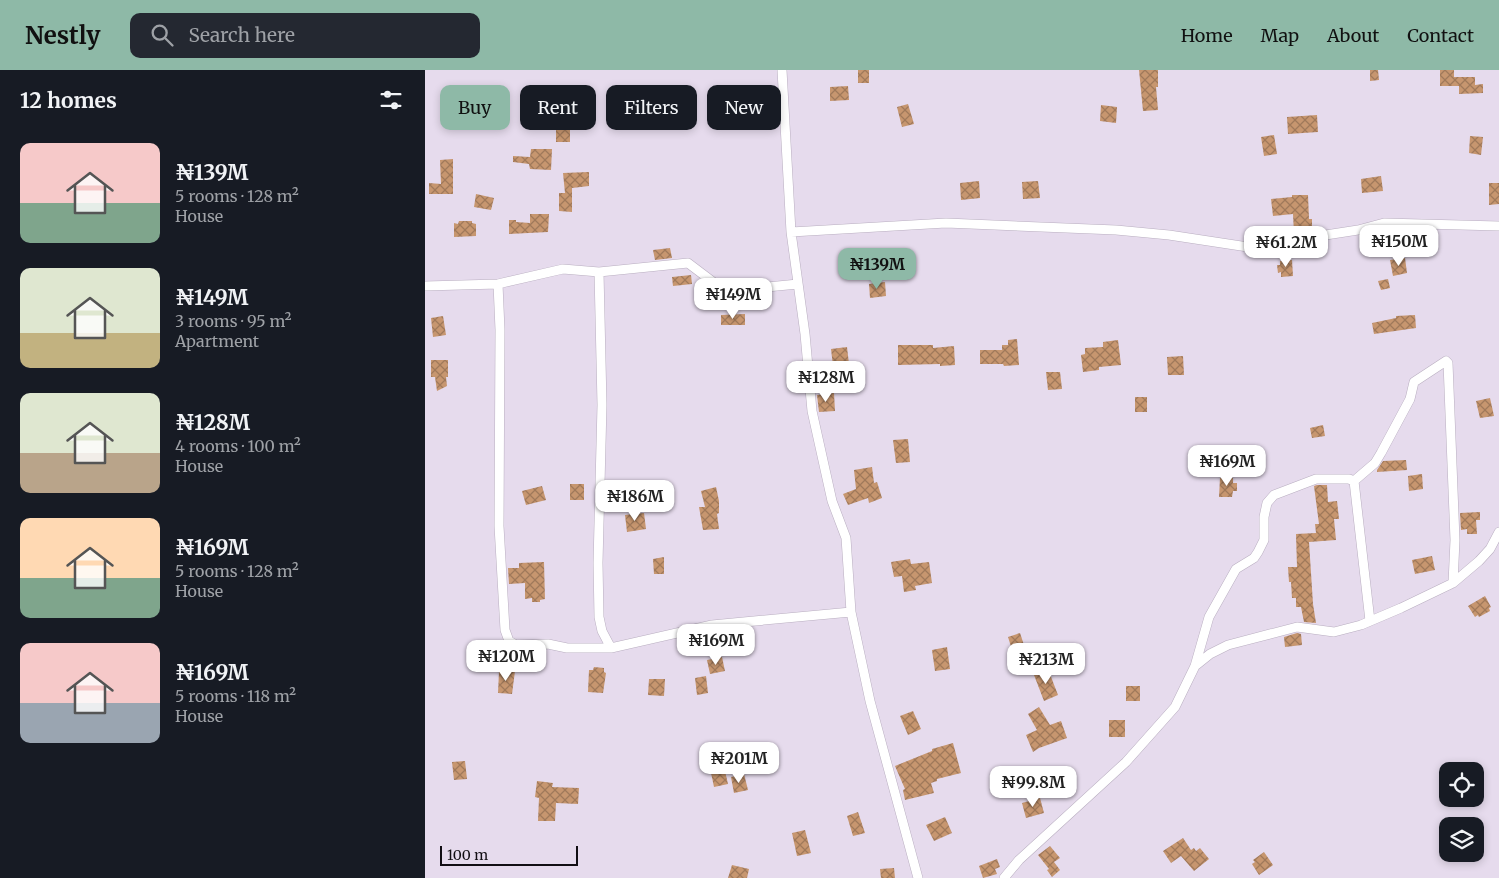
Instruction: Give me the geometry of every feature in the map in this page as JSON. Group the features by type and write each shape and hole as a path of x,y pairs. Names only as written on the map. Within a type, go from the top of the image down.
{"street":[{"path":"782,70 791,232 805,334 812,411 832,501 845,538 851,612 870,701 918,878"},
{"path":"791,232 946,223 1169,234 1261,249 1274,243 1358,230 1384,223 1499,226"},
{"path":"425,286 498,284 563,269 599,272 689,263 725,291 798,284"},
{"path":"599,272 601,405 598,563 599,617 602,631 611,648"},
{"path":"498,284 500,330 499,526 505,630 509,641 516,646 548,644 567,648 611,648 712,625 851,612"},
{"path":"1354,481 1375,463 1381,454 1409,399 1414,382 1446,361 1448,363 1455,540 1453,582"},
{"path":"1004,878 1019,860 1126,762 1175,707 1195,666 1209,617 1236,570 1253,558 1264,540 1264,517 1267,503 1274,495 1316,479 1349,479 1354,481"},
{"path":"1354,481 1370,621"},
{"path":"1195,666 1210,654 1228,645 1297,627 1334,632 1370,621 1401,608 1453,582 1479,561 1490,549 1499,532"}],"building":[{"path":"858,70 869,70 869,83 858,83"},
{"path":"1139,70 1158,70 1158,87 1156,87 1158,110 1143,111"},
{"path":"1370,70 1378,70 1379,80 1370,81"},
{"path":"1440,70 1454,70 1454,77 1475,77 1475,85 1483,84 1483,93 1459,94 1459,86 1440,86"},
{"path":"848,86 849,100 830,101 830,87"},
{"path":"908,104 914,124 902,127 897,107"},
{"path":"1101,105 1117,107 1116,123 1100,121"},
{"path":"1317,115 1318,132 1288,134 1287,117"},
{"path":"556,130 570,130 570,142 556,142"},
{"path":"1274,135 1277,154 1264,156 1261,137"},
{"path":"1470,136 1483,137 1481,155 1469,153"},
{"path":"531,149 552,149 551,170 530,169 529,164 513,162 513,156 530,157"},
{"path":"453,159 453,194 429,194 429,183 441,184 440,160"},
{"path":"589,172 589,186 572,188 572,212 559,211 559,193 565,193 563,173"},
{"path":"1381,176 1383,191 1362,193 1361,179"},
{"path":"979,181 980,198 961,200 960,183"},
{"path":"1038,181 1040,198 1023,199 1022,182"},
{"path":"1489,183 1499,183 1499,204 1489,205"},
{"path":"476,194 494,198 491,210 474,207"},
{"path":"1292,195 1308,195 1309,219 1312,219 1312,231 1294,234 1293,214 1273,216 1271,199 1292,197"},
{"path":"530,214 549,214 548,232 509,234 509,220 530,223"},
{"path":"459,221 472,221 472,223 476,224 476,236 454,237 454,223 458,224"},
{"path":"670,248 672,258 655,260 653,250"},
{"path":"1405,258 1407,273 1393,276 1390,260"},
{"path":"1292,260 1293,276 1281,277 1281,272 1278,273 1277,265 1280,265 1280,261"},
{"path":"691,275 692,284 673,286 672,277"},
{"path":"1388,279 1390,288 1381,290 1378,281"},
{"path":"885,282 886,296 870,298 869,284"},
{"path":"745,314 745,325 721,325 721,315"},
{"path":"1415,315 1416,328 1374,334 1372,323 1396,318 1396,316"},
{"path":"443,316 446,335 433,337 431,318"},
{"path":"1017,339 1019,365 980,364 980,350 1002,350 1002,345 1008,345 1008,340"},
{"path":"1118,340 1121,365 1099,367 1099,370 1083,372 1081,355 1085,354 1085,348 1103,347 1103,342"},
{"path":"898,345 933,345 933,348 954,346 955,365 898,365"},
{"path":"847,347 849,364 833,366 831,349"},
{"path":"1183,356 1184,375 1168,375 1167,357"},
{"path":"431,360 448,360 447,386 437,391 435,377 431,377"},
{"path":"1046,372 1060,372 1062,389 1048,390"},
{"path":"834,393 835,411 819,412 817,395"},
{"path":"1135,397 1147,397 1147,412 1135,412"},
{"path":"1490,398 1494,416 1480,418 1476,401"},
{"path":"1323,425 1325,436 1312,438 1310,428"},
{"path":"908,439 910,462 896,463 893,440"},
{"path":"1406,460 1407,470 1377,472 1383,461"},
{"path":"872,467 874,483 877,482 882,498 869,503 868,498 848,505 843,494 856,489 854,470"},
{"path":"1422,474 1423,489 1409,491 1408,476"},
{"path":"1220,478 1233,478 1233,483 1237,483 1237,491 1233,491 1232,497 1219,497"},
{"path":"570,484 584,484 584,500 570,500"},
{"path":"1327,485 1328,502 1337,501 1339,519 1334,519 1336,540 1309,542 1316,623 1304,622 1301,607 1296,607 1296,598 1292,598 1288,567 1297,567 1296,534 1316,533 1315,524 1319,524 1314,486"},
{"path":"542,486 546,500 526,505 522,491"},
{"path":"716,487 719,501 719,513 717,514 719,529 703,530 699,507 705,507 701,491"},
{"path":"1480,512 1480,520 1476,520 1477,534 1467,534 1467,529 1461,530 1460,513"},
{"path":"644,513 646,529 627,532 625,515"},
{"path":"1432,556 1435,570 1415,574 1412,560"},
{"path":"664,557 664,574 654,574 653,559"},
{"path":"910,559 911,564 929,562 932,583 915,586 916,590 904,592 902,576 894,577 891,562"},
{"path":"544,562 545,599 540,600 540,602 532,602 532,598 525,599 525,583 509,584 508,568 519,568 519,563"},
{"path":"1485,596 1491,607 1489,608 1490,611 1475,617 1468,606"},
{"path":"1020,633 1026,651 1014,656 1008,637"},
{"path":"1297,633 1301,634 1302,645 1285,647 1284,637"},
{"path":"947,647 950,669 935,671 932,650"},
{"path":"722,657 725,671 710,674 707,660"},
{"path":"594,667 604,668 606,673 603,693 588,692 589,670 593,670"},
{"path":"1048,669 1058,695 1044,701 1034,675"},
{"path":"515,671 512,694 498,693 499,672"},
{"path":"706,676 708,693 697,695 695,678"},
{"path":"649,679 665,679 664,696 648,695"},
{"path":"1126,686 1140,686 1140,701 1126,701"},
{"path":"1039,707 1050,725 1061,721 1067,738 1033,752 1026,735 1037,730 1028,714"},
{"path":"913,711 921,729 908,735 900,716"},
{"path":"1109,720 1125,720 1125,737 1109,737"},
{"path":"953,743 961,773 937,779 937,781 931,783 934,793 905,800 903,790 905,789 895,766 932,751 932,749"},
{"path":"705,755 723,755 723,771 725,771 728,784 714,787 710,768 705,769"},
{"path":"465,761 467,779 454,780 452,762"},
{"path":"1061,767 1065,782 1048,787 1043,773"},
{"path":"744,774 748,790 734,793 731,777"},
{"path":"537,781 553,783 552,787 579,788 578,804 556,803 555,821 538,821 539,798 535,797"},
{"path":"1040,798 1044,813 1026,818 1022,803"},
{"path":"858,812 865,833 853,836 847,816"},
{"path":"945,817 952,833 934,841 926,825"},
{"path":"805,830 811,853 797,856 792,833"},
{"path":"1183,838 1191,850 1194,848 1196,851 1200,848 1209,859 1194,871 1181,856 1171,863 1163,851"},
{"path":"1050,846 1060,858 1054,862 1060,870 1052,877 1047,870 1049,869 1038,855"},
{"path":"1264,852 1273,865 1259,875 1252,864 1255,862 1253,860"},
{"path":"997,859 1000,867 995,869 997,874 983,878 979,866"},
{"path":"732,865 749,869 747,878 728,878"},
{"path":"894,868 895,878 881,878 880,869"}]}
